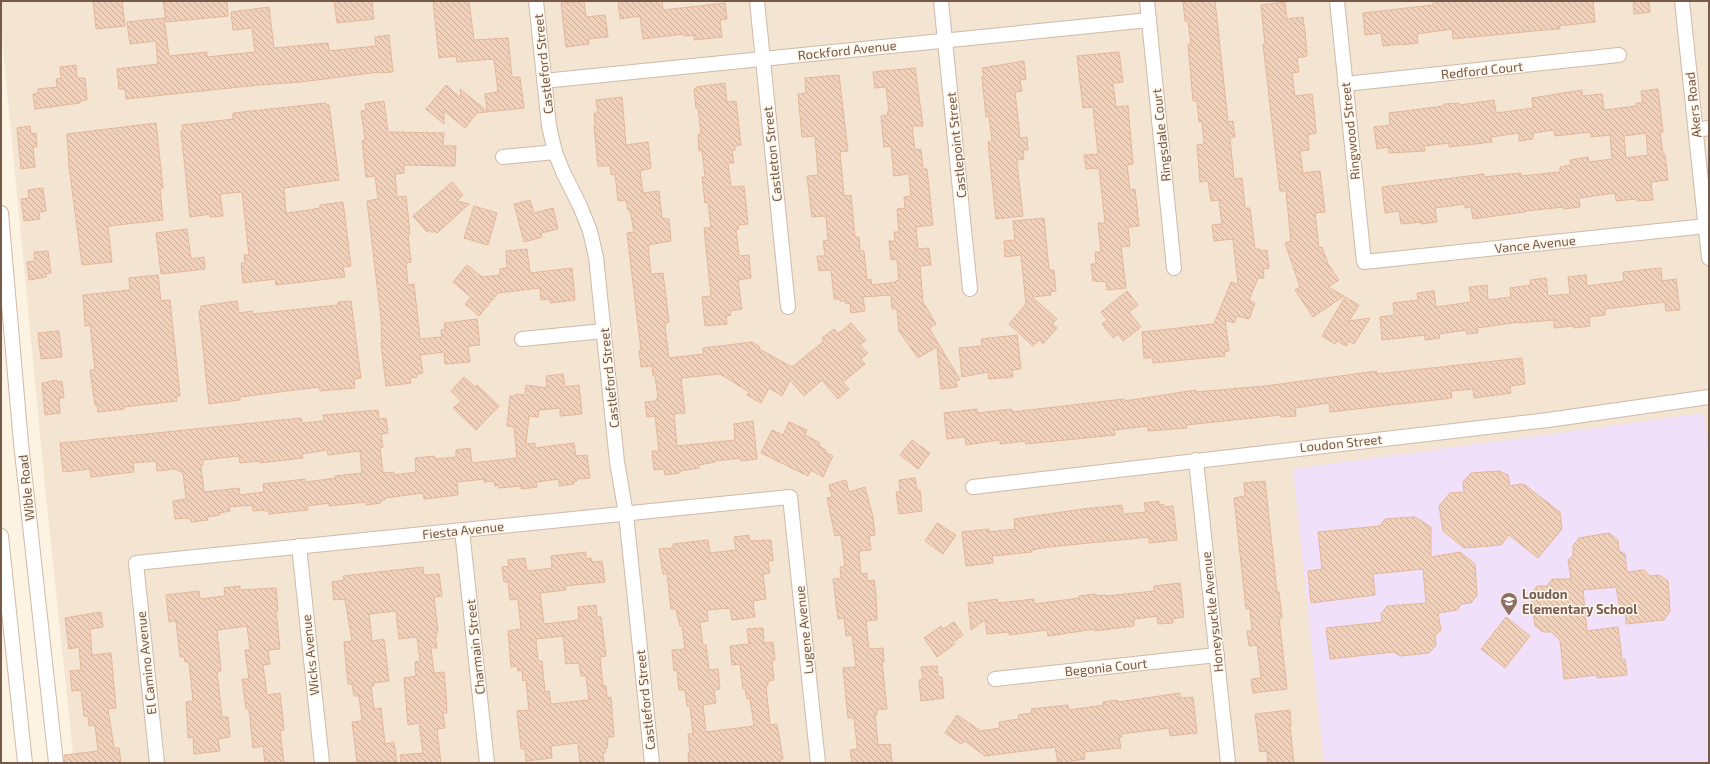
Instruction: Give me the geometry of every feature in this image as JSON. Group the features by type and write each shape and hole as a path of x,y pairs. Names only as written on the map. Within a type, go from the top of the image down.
{"street":[{"name":"Castleford Street","path":"536,1 549,126 555,152 590,231 596,258 617,462 626,514 652,763"},
{"name":"Castleton Street","path":"757,1 788,307"},
{"name":"Castlepoint Street","path":"941,1 970,289"},
{"name":"Ringsdale Court","path":"1147,1 1174,268"},
{"name":"Ringwood Street","path":"1337,1 1364,262"},
{"name":"Akers Road","path":"1682,1 1702,129 1706,226 1709,258"},
{"name":"Rockford Avenue","path":"544,81 1149,20"},
{"name":"Redford Court","path":"1345,84 1619,55"},
{"path":"503,157 555,152"},
{"name":"Wible Road","path":"1,214 5,294 56,763"},
{"name":"Vance Avenue","path":"1364,262 1706,226"},
{"path":"522,339 604,331"},
{"name":"Loudon Street","path":"973,486 1548,420 1709,397"},
{"name":"Honeysuckle Avenue","path":"1196,460 1228,763"},
{"name":"Fiesta Avenue","path":"136,563 790,497"},
{"name":"Lugene Avenue","path":"790,497 818,763"},
{"name":"Charmain Street","path":"462,530 487,763"},
{"path":"1,536 26,763"},
{"name":"Wicks Avenue","path":"299,546 322,763"},
{"name":"El Camino Avenue","path":"136,563 157,763"},
{"name":"Begonia Court","path":"995,679 1217,655"}],"shaded area":[{"path":"1,1 1709,1 1709,763 74,763 45,487 1,27"},
{"name":"Loudon Elementary School","path":"1704,413 1709,460 1709,763 1324,763 1293,469"}],"building":[{"path":"93,1 122,1 125,26 96,29"},
{"path":"163,1 227,1 228,16 166,22"},
{"path":"334,1 372,1 374,19 337,23"},
{"path":"433,1 469,1 474,40 508,38 512,77 520,77 524,108 477,113 465,128 444,111 444,124 426,109 446,85 461,98 460,89 487,111 485,94 498,92 494,59 457,62 456,56 439,58"},
{"path":"584,1 586,17 605,15 608,37 588,39 589,44 566,47 561,3"},
{"path":"618,1 662,1 663,10 725,3 727,19 720,20 722,37 694,40 694,35 684,36 684,34 643,39 640,16 620,19"},
{"path":"1183,1 1215,1 1228,122 1233,121 1235,137 1230,138 1234,179 1242,178 1245,208 1250,208 1255,249 1260,249 1261,251 1267,250 1269,268 1263,269 1264,278 1258,278 1249,300 1255,303 1249,319 1237,316 1234,323 1225,320 1229,351 1224,352 1225,356 1153,363 1153,358 1144,358 1142,332 1214,324 1231,282 1238,284 1233,239 1214,241 1212,225 1222,224 1219,200 1211,201 1208,181 1200,182 1197,145 1204,144 1202,121 1199,122 1197,101 1193,101 1188,44 1191,44 1188,21 1185,21"},
{"path":"1433,1 1593,1 1595,22 1559,26 1560,29 1453,39 1452,29 1417,34 1418,43 1402,45 1383,46 1381,33 1365,35 1363,13 1433,5"},
{"path":"1633,1 1649,1 1650,12 1634,14"},
{"path":"1285,2 1287,19 1303,17 1305,32 1307,56 1297,58 1299,72 1292,73 1295,96 1312,94 1314,110 1316,133 1308,135 1309,150 1300,151 1303,173 1320,171 1325,212 1315,213 1319,248 1322,247 1328,264 1339,280 1328,287 1344,296 1313,317 1295,290 1300,287 1285,243 1291,241 1286,191 1280,191 1263,44 1265,44 1261,5"},
{"path":"269,7 274,48 328,43 329,51 376,46 375,37 389,35 393,72 379,72 301,82 126,99 125,89 119,89 117,69 158,64 156,41 130,44 127,22 164,18 169,56 207,52 207,57 255,52 252,28 233,30 231,12"},
{"path":"1119,52 1123,82 1113,83 1116,107 1128,106 1133,164 1127,165 1130,190 1135,189 1139,226 1128,227 1130,246 1121,247 1126,288 1107,290 1106,282 1093,281 1091,264 1096,264 1095,252 1101,252 1098,223 1105,223 1099,168 1086,169 1084,155 1098,154 1093,107 1083,108 1077,56"},
{"path":"1024,61 1026,79 1020,80 1022,91 1015,92 1020,138 1027,137 1028,150 1023,150 1024,159 1017,160 1023,216 996,219 988,142 992,141 989,116 986,117 982,77 984,77 982,68"},
{"path":"76,65 77,78 85,78 87,100 80,101 80,103 35,109 33,94 38,93 38,89 57,87 56,79 61,78 60,67"},
{"path":"915,68 923,126 912,126 915,150 921,149 923,169 927,169 933,225 916,227 918,249 929,248 931,265 920,266 923,302 936,324 929,328 960,380 956,380 957,387 941,389 937,347 918,358 899,331 897,309 892,309 891,295 863,297 865,311 851,313 850,303 846,304 845,301 834,299 831,270 819,271 817,256 825,256 823,241 828,240 826,216 812,217 807,176 818,175 815,136 802,137 798,94 806,93 805,78 839,75 848,151 840,152 844,196 851,195 855,237 859,237 860,251 864,251 867,280 871,279 872,285 896,282 899,280 897,259 891,260 889,241 895,241 894,232 899,232 897,209 905,208 904,197 911,196 909,174 894,176 891,146 884,147 881,116 888,115 887,112 889,112 886,87 875,88 873,72"},
{"path":"725,83 727,102 736,101 741,145 735,146 735,150 732,150 734,163 728,163 731,187 744,186 748,224 738,225 739,229 736,229 739,256 749,255 751,278 738,280 742,309 730,311 731,315 726,316 727,324 705,326 702,297 711,296 704,228 711,228 708,202 705,203 702,177 705,177 702,151 699,151 698,135 701,134 694,89 696,89 696,87"},
{"path":"1658,89 1663,132 1660,132 1663,154 1665,154 1668,180 1651,182 1653,200 1637,201 1636,199 1616,201 1615,193 1579,198 1580,207 1525,211 1473,219 1471,207 1465,208 1465,204 1435,208 1437,222 1421,224 1421,222 1401,224 1399,211 1385,213 1382,187 1484,174 1484,177 1521,173 1521,176 1560,172 1560,167 1571,165 1570,160 1588,157 1589,162 1612,159 1610,135 1591,137 1591,132 1555,136 1554,130 1533,133 1533,139 1519,141 1519,133 1491,137 1492,142 1449,147 1449,143 1424,146 1425,151 1389,153 1388,147 1377,149 1374,127 1390,125 1389,113 1444,106 1444,104 1459,103 1460,105 1494,100 1496,113 1533,108 1532,98 1582,90 1582,96 1602,94 1604,110 1636,106 1636,103 1643,103 1641,91","holes":["1646,133 1648,155 1626,158 1624,136"]},
{"path":"622,97 626,145 648,142 651,168 640,171 643,193 659,191 662,218 669,219 671,241 648,245 651,274 663,273 669,322 666,323 665,327 669,358 703,354 703,348 752,342 760,347 759,349 792,367 824,341 822,338 834,329 838,334 851,323 866,340 860,345 868,353 861,359 865,364 843,382 849,389 838,399 822,380 804,396 790,380 782,396 769,388 761,403 747,395 749,392 720,374 681,378 685,413 674,414 677,446 735,440 734,424 753,421 757,459 741,461 741,458 715,461 699,465 699,468 665,475 664,469 654,470 652,451 659,451 655,416 647,417 645,402 656,401 658,398 652,366 641,367 639,351 641,350 627,233 634,232 630,210 628,210 626,200 618,201 615,174 611,175 610,166 598,166 594,125 594,113 598,113 596,100"},
{"path":"384,101 388,132 444,133 443,146 456,146 455,166 404,165 404,173 395,174 397,197 406,196 411,262 406,263 408,285 414,284 420,339 442,337 441,330 445,329 444,323 477,319 480,345 468,346 470,362 445,364 444,352 420,355 423,373 417,374 417,377 410,378 411,383 386,386 381,343 381,318 367,201 378,199 375,176 366,177 362,141 365,140 361,111 366,110 365,104"},
{"path":"326,103 326,105 329,105 339,180 284,188 286,213 320,208 320,205 343,202 351,266 343,267 345,277 276,285 275,279 243,283 241,263 245,263 244,255 249,255 242,192 220,194 223,216 210,217 210,214 190,217 181,131 183,130 182,125 233,119 233,113"},
{"path":"156,123 163,188 160,189 163,220 108,226 112,262 82,265 69,166 67,134"},
{"path":"30,126 31,134 36,133 37,147 33,147 35,167 21,169 17,128"},
{"path":"452,182 463,195 457,201 469,204 437,233 434,231 432,233 430,230 427,232 413,216"},
{"path":"43,188 46,211 39,212 40,219 24,221 21,199 29,198 28,190"},
{"path":"530,200 534,213 553,208 558,229 541,233 542,237 524,242 514,204"},
{"path":"474,206 497,213 488,245 464,238"},
{"path":"1044,218 1049,270 1054,270 1056,291 1050,292 1051,295 1032,297 1057,319 1052,324 1057,328 1043,344 1039,340 1033,346 1009,324 1026,304 1021,255 1005,257 1004,241 1015,240 1013,221"},
{"path":"187,229 191,259 204,257 205,269 161,274 156,233"},
{"path":"527,249 530,273 572,268 575,300 550,303 550,299 541,300 540,288 498,293 479,316 465,304 471,297 453,282 467,265 482,277 500,275 500,269 507,268 506,251"},
{"path":"48,251 51,273 46,274 46,277 29,280 27,262 35,261 34,252"},
{"path":"1661,268 1662,281 1676,279 1680,310 1666,311 1665,302 1605,309 1605,315 1589,317 1590,326 1554,328 1554,320 1519,322 1477,328 1478,333 1467,334 1466,330 1439,334 1440,338 1425,340 1425,335 1382,340 1380,317 1394,315 1393,303 1418,300 1417,293 1434,291 1436,307 1471,302 1469,287 1487,285 1488,300 1511,297 1510,288 1531,285 1530,280 1546,278 1548,296 1570,294 1568,277 1586,275 1587,286 1624,281 1623,272"},
{"path":"158,275 161,301 170,300 180,396 176,396 177,401 124,407 124,409 98,412 97,405 95,405 90,370 95,369 90,325 85,326 83,295 130,290 129,278"},
{"path":"1127,291 1138,305 1129,312 1141,327 1123,341 1118,334 1113,338 1102,324 1107,320 1101,312"},
{"path":"1345,297 1359,305 1349,321 1370,318 1354,344 1349,341 1346,346 1337,341 1335,344 1322,336"},
{"path":"237,301 239,313 252,311 253,314 338,305 338,302 351,301 361,378 354,379 355,388 320,391 319,387 240,397 240,400 209,404 199,311 201,311 201,306"},
{"path":"59,331 62,357 41,359 38,333"},
{"path":"1017,335 1021,369 1012,370 1013,377 989,379 988,372 962,377 959,348 982,346 981,339"},
{"path":"1522,358 1525,384 1510,386 1511,393 1474,398 1473,389 1451,391 1452,398 1330,412 1329,403 1295,408 1296,416 1281,417 1281,415 1186,425 1187,428 1148,431 1148,426 1114,430 1115,435 1026,444 1025,441 1000,444 1000,440 966,445 965,437 947,439 944,413 977,409 978,413 1012,409 1012,412 1124,399 1124,401 1196,390 1196,392 1265,386 1377,371 1377,374"},
{"path":"563,374 565,387 579,385 582,414 560,416 560,408 539,410 538,417 529,416 526,444 535,443 535,448 574,443 576,456 587,455 590,478 577,479 577,481 574,481 574,484 559,486 559,479 536,482 537,487 521,489 521,486 499,488 498,485 495,486 494,481 484,482 484,479 457,482 458,495 424,499 423,493 385,498 385,500 381,500 381,503 366,505 366,502 329,506 329,503 307,506 308,510 269,514 269,511 265,510 253,511 252,505 229,507 230,511 220,513 220,515 207,517 208,520 191,522 191,519 188,518 175,519 173,501 186,499 183,473 175,469 157,471 156,461 133,463 134,472 91,477 90,469 63,472 60,443 301,418 302,423 324,421 323,415 378,410 379,419 386,418 388,433 381,434 383,447 380,448 383,473 394,472 394,475 416,472 415,458 434,456 435,459 456,457 456,450 470,448 472,463 517,458 514,427 507,426 510,396 516,396 516,394 525,395 526,385 547,388 546,376","holes":["327,450 328,455 360,451 362,473 335,476 336,478 305,482 305,479 263,484 264,492 240,495 239,488 204,492 201,466 203,465 203,460 239,456 240,463 260,461 260,463 303,458 302,454"]},
{"path":"464,377 475,387 477,385 499,406 476,430 453,408 461,401 451,391"},
{"path":"57,380 57,382 62,381 64,398 59,398 60,413 45,415 42,383"},
{"path":"789,422 807,430 805,435 820,443 819,446 826,450 825,452 833,456 823,477 811,470 808,476 761,453 772,430 783,435"},
{"path":"912,440 930,453 918,469 900,455"},
{"path":"1499,471 1508,475 1510,486 1521,484 1525,485 1560,512 1562,529 1538,558 1509,535 1501,545 1464,548 1443,531 1439,506 1450,493 1464,492 1463,482 1471,473"},
{"path":"915,478 917,491 920,490 922,511 899,514 896,492 900,492 899,480"},
{"path":"846,480 849,492 865,487 873,517 875,535 869,536 871,550 859,551 861,574 867,573 867,581 874,580 876,595 877,620 866,621 869,649 883,648 884,662 882,662 887,709 877,710 877,715 875,715 878,745 890,744 892,762 852,763 850,750 857,749 857,745 854,718 848,718 843,668 856,667 852,635 846,636 844,618 838,619 833,579 841,578 840,567 845,566 841,535 835,536 827,498 832,497 829,485"},
{"path":"1265,481 1277,592 1279,592 1282,618 1279,618 1287,689 1253,693 1251,679 1261,678 1257,645 1249,646 1247,631 1252,631 1250,609 1246,609 1234,498 1245,496 1244,483"},
{"path":"1159,501 1159,505 1164,504 1164,507 1173,506 1177,540 1149,543 1149,537 1049,547 1031,550 1032,552 992,556 993,563 966,566 962,532 989,529 989,532 1015,529 1014,519 1083,509 1122,505 1123,514 1146,512 1144,503"},
{"path":"1415,517 1431,527 1431,557 1460,552 1475,564 1477,595 1471,603 1461,604 1457,610 1438,613 1441,630 1435,636 1436,645 1429,653 1400,656 1394,652 1330,659 1326,628 1382,622 1381,614 1387,606 1426,603 1423,569 1373,574 1375,595 1311,603 1308,571 1322,569 1318,532 1380,526 1385,519"},
{"path":"937,523 956,535 943,554 925,541"},
{"path":"1609,533 1618,540 1619,551 1625,554 1627,572 1644,570 1650,576 1659,575 1668,581 1670,611 1664,620 1626,624 1625,607 1619,604 1616,587 1583,590 1587,631 1618,627 1622,659 1625,659 1627,675 1597,678 1597,675 1564,679 1560,640 1551,632 1543,632 1535,626 1531,594 1537,586 1547,586 1552,579 1571,579 1568,560 1573,556 1573,546 1579,538"},
{"path":"749,535 750,541 771,540 773,561 768,561 770,573 763,574 766,599 753,601 755,617 732,620 730,608 707,610 708,621 700,622 703,645 706,645 709,670 718,669 720,689 714,690 716,703 703,705 706,732 754,726 750,698 747,699 745,689 743,689 740,664 732,665 730,646 749,644 747,629 763,628 764,643 773,642 775,660 772,660 774,680 768,681 768,685 766,686 770,725 777,724 783,759 780,760 781,763 689,763 688,753 690,752 688,734 693,734 690,706 687,706 685,690 679,690 677,670 674,671 672,650 685,649 682,626 680,626 676,609 671,609 667,574 663,574 659,549 673,548 673,544 708,540 710,553 736,550 734,537"},
{"path":"586,552 586,559 591,558 592,562 602,561 605,582 565,586 566,590 540,593 544,624 579,620 578,607 596,605 597,617 601,617 606,656 600,657 603,686 606,686 607,698 611,697 614,737 608,737 607,748 605,749 606,752 603,753 604,763 580,763 578,743 551,746 552,758 526,761 525,749 521,749 517,711 529,710 526,680 523,681 522,670 518,671 517,666 511,667 508,631 521,629 518,599 510,600 508,582 504,582 502,567 509,566 508,560 525,558 527,571 552,568 551,556","holes":["563,636 566,664 579,663 581,676 586,676 589,700 551,704 549,691 545,692 542,661 538,661 536,639"]},
{"path":"423,567 424,575 439,574 442,596 434,597 438,632 436,633 437,637 435,637 437,648 431,648 434,673 444,672 446,692 447,713 443,713 445,728 437,729 441,763 401,763 400,755 423,753 419,723 408,725 404,678 416,676 415,662 420,661 417,637 399,639 396,611 369,614 372,641 384,639 389,681 373,683 374,686 371,686 374,709 381,708 385,744 394,742 397,762 357,762 352,722 362,721 359,696 354,696 352,684 348,684 344,642 352,641 345,599 334,600 332,582 344,580 343,576"},
{"path":"1180,583 1184,617 1172,619 1173,623 1158,624 1157,616 1134,619 1134,626 1095,631 1095,629 1048,636 1047,630 1009,635 1009,632 987,634 985,620 971,630 968,603 997,599 998,603 1034,599 1034,604 1079,598 1079,596 1096,594 1096,596 1106,596 1154,591 1154,586"},
{"path":"240,586 240,590 276,588 278,611 276,611 280,649 268,650 270,664 263,665 267,695 280,693 284,730 280,731 284,763 265,763 263,746 253,748 249,709 246,709 242,679 249,679 245,650 250,650 247,626 217,630 221,671 217,672 222,717 228,717 230,737 218,739 220,751 194,754 193,737 188,738 186,702 193,701 189,662 185,662 184,657 180,657 176,621 169,622 166,595 199,591 200,599 225,596 224,588"},
{"path":"101,612 103,627 90,629 92,655 111,653 116,708 108,709 114,748 119,748 121,763 64,763 64,755 98,751 95,725 89,726 88,716 84,716 81,690 72,691 70,671 81,670 79,647 69,649 65,618"},
{"path":"1506,617 1530,636 1505,668 1481,649"},
{"path":"954,622 963,635 953,642 955,644 937,657 924,638 941,626 943,629"},
{"path":"937,666 938,677 942,677 944,698 921,701 919,680 923,679 921,667"},
{"path":"1180,693 1180,698 1193,697 1197,733 1170,736 1169,728 1121,734 1122,737 1119,737 1121,748 1084,752 1085,759 1071,761 1071,763 1058,763 1055,747 985,756 965,741 961,744 945,733 957,715 981,731 1000,728 999,722 1019,719 1018,715 1032,713 1031,709 1068,705 1069,710 1104,705 1103,702 1117,700 1118,702"},
{"path":"1290,710 1290,726 1294,763 1268,763 1267,751 1260,752 1255,714"}],"place":[{"name":"Loudon Elementary School","path":"1509,616"}]}
